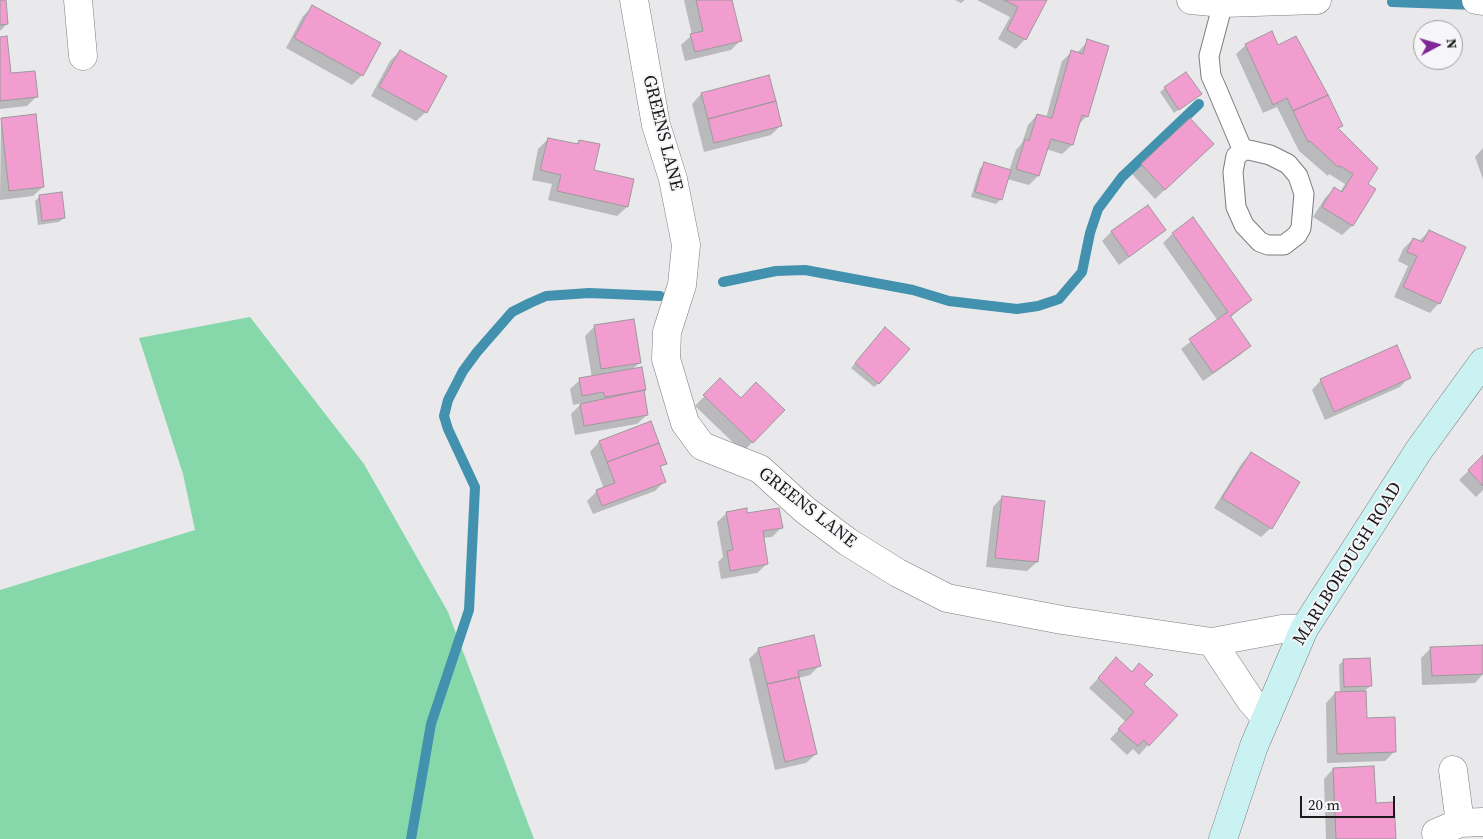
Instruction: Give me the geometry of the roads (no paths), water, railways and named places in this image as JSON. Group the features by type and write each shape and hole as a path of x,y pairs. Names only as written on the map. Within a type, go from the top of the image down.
{"main road":[{"name":"MARLBOROUGH ROAD","path":"1223,839 1266,718 1304,629 1419,450 1483,362"}],"street":[{"path":"78,0 83,56"},
{"name":"GREENS LANE","path":"634,0 656,125 673,179 686,245 682,285 667,332 666,359 684,423 702,446 760,469 805,510 848,542 898,573 947,598 1062,620 1212,642 1282,630 1304,629"},
{"path":"1191,0 1223,3 1317,0"},
{"path":"1476,0 1483,1"},
{"path":"1212,642 1250,701 1266,718"},
{"path":"1453,770 1460,826"}],"lane":[{"path":"1223,3 1220,19 1210,45 1211,76 1243,151"},
{"path":"1249,150 1276,157 1288,164 1298,176 1304,194 1303,220 1297,235 1284,244 1268,245 1260,242 1244,225 1236,207 1232,172 1236,156 1243,151 1249,150"}],"waterway":[{"path":"1392,2 1475,5"},
{"path":"723,282 776,271 805,270 913,290 949,301 1017,309 1038,306 1059,299 1082,272 1090,233 1098,209 1122,177 1199,104"},
{"path":"411,839 431,724 469,610 475,487 448,429 444,416 448,400 463,371 477,352 512,312 530,303 546,296 589,293 660,296"}]}
